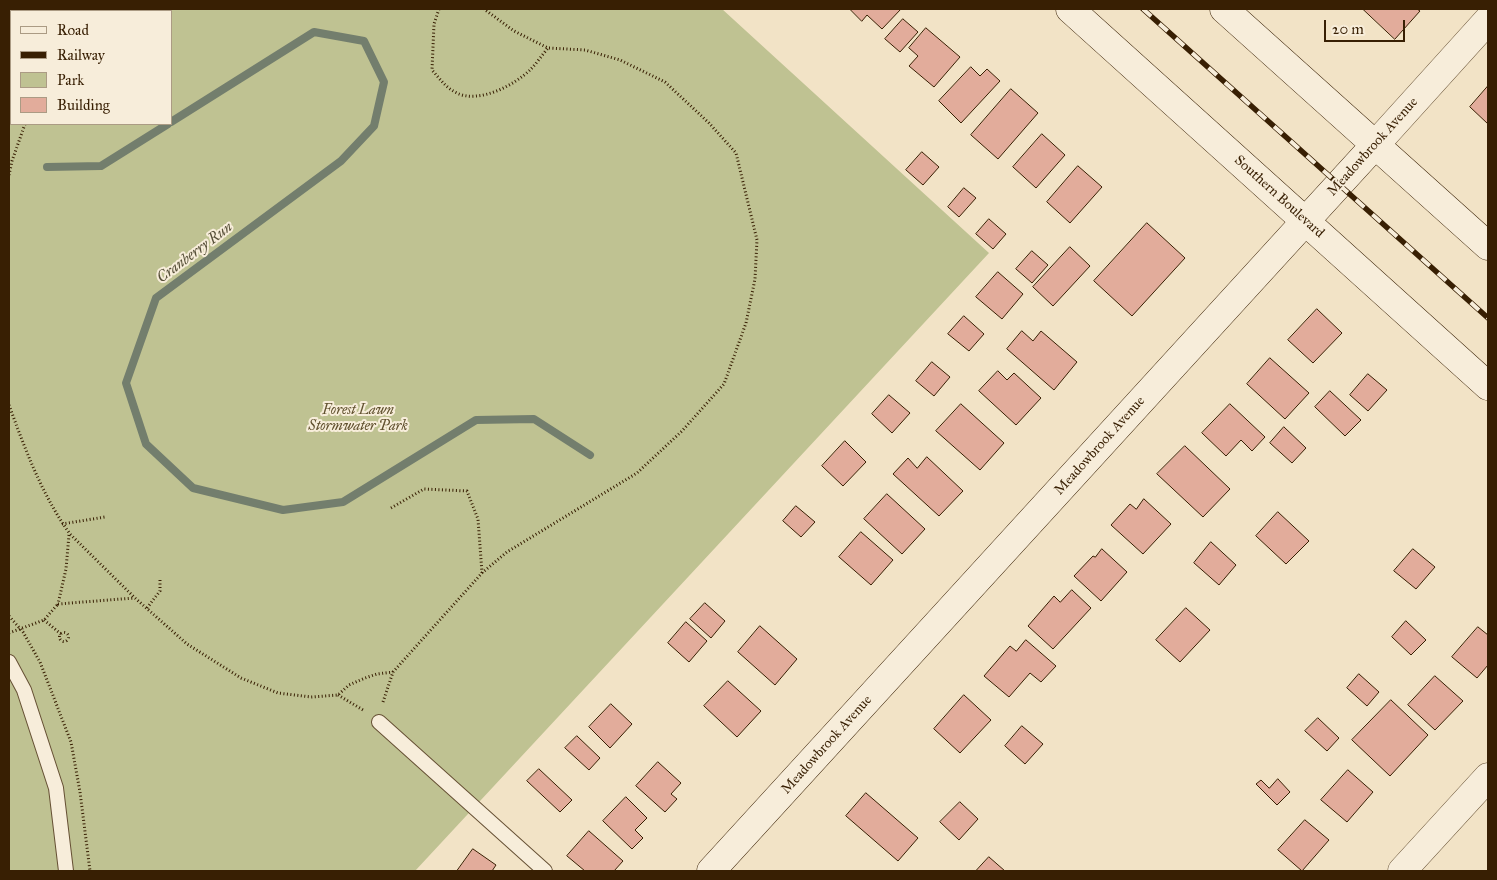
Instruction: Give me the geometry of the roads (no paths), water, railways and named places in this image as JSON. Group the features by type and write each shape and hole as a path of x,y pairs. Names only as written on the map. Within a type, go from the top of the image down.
{"street":[{"name":"Southern Boulevard","path":"1070,9 1488,386"},
{"path":"1224,9 1488,246"},
{"name":"Meadowbrook Avenue","path":"711,871 1488,20"},
{"path":"1402,871 1488,777"}],"lane":[{"path":"9,662 24,690 56,788 66,871"},
{"path":"379,722 545,871"}],"waterway":[{"name":"Cranberry Run","path":"172,121 314,32 364,41 384,82 374,126 341,161 156,298 126,383 146,444 193,488 283,510 343,502 476,420 534,419 590,455"},
{"name":"Cranberry Run","path":"47,167 101,166 166,125"}],"railway":[{"path":"1143,9 1488,318"}],"park label":[{"name":"Forest Lawn Stormwater Park","path":"358,420"}]}
